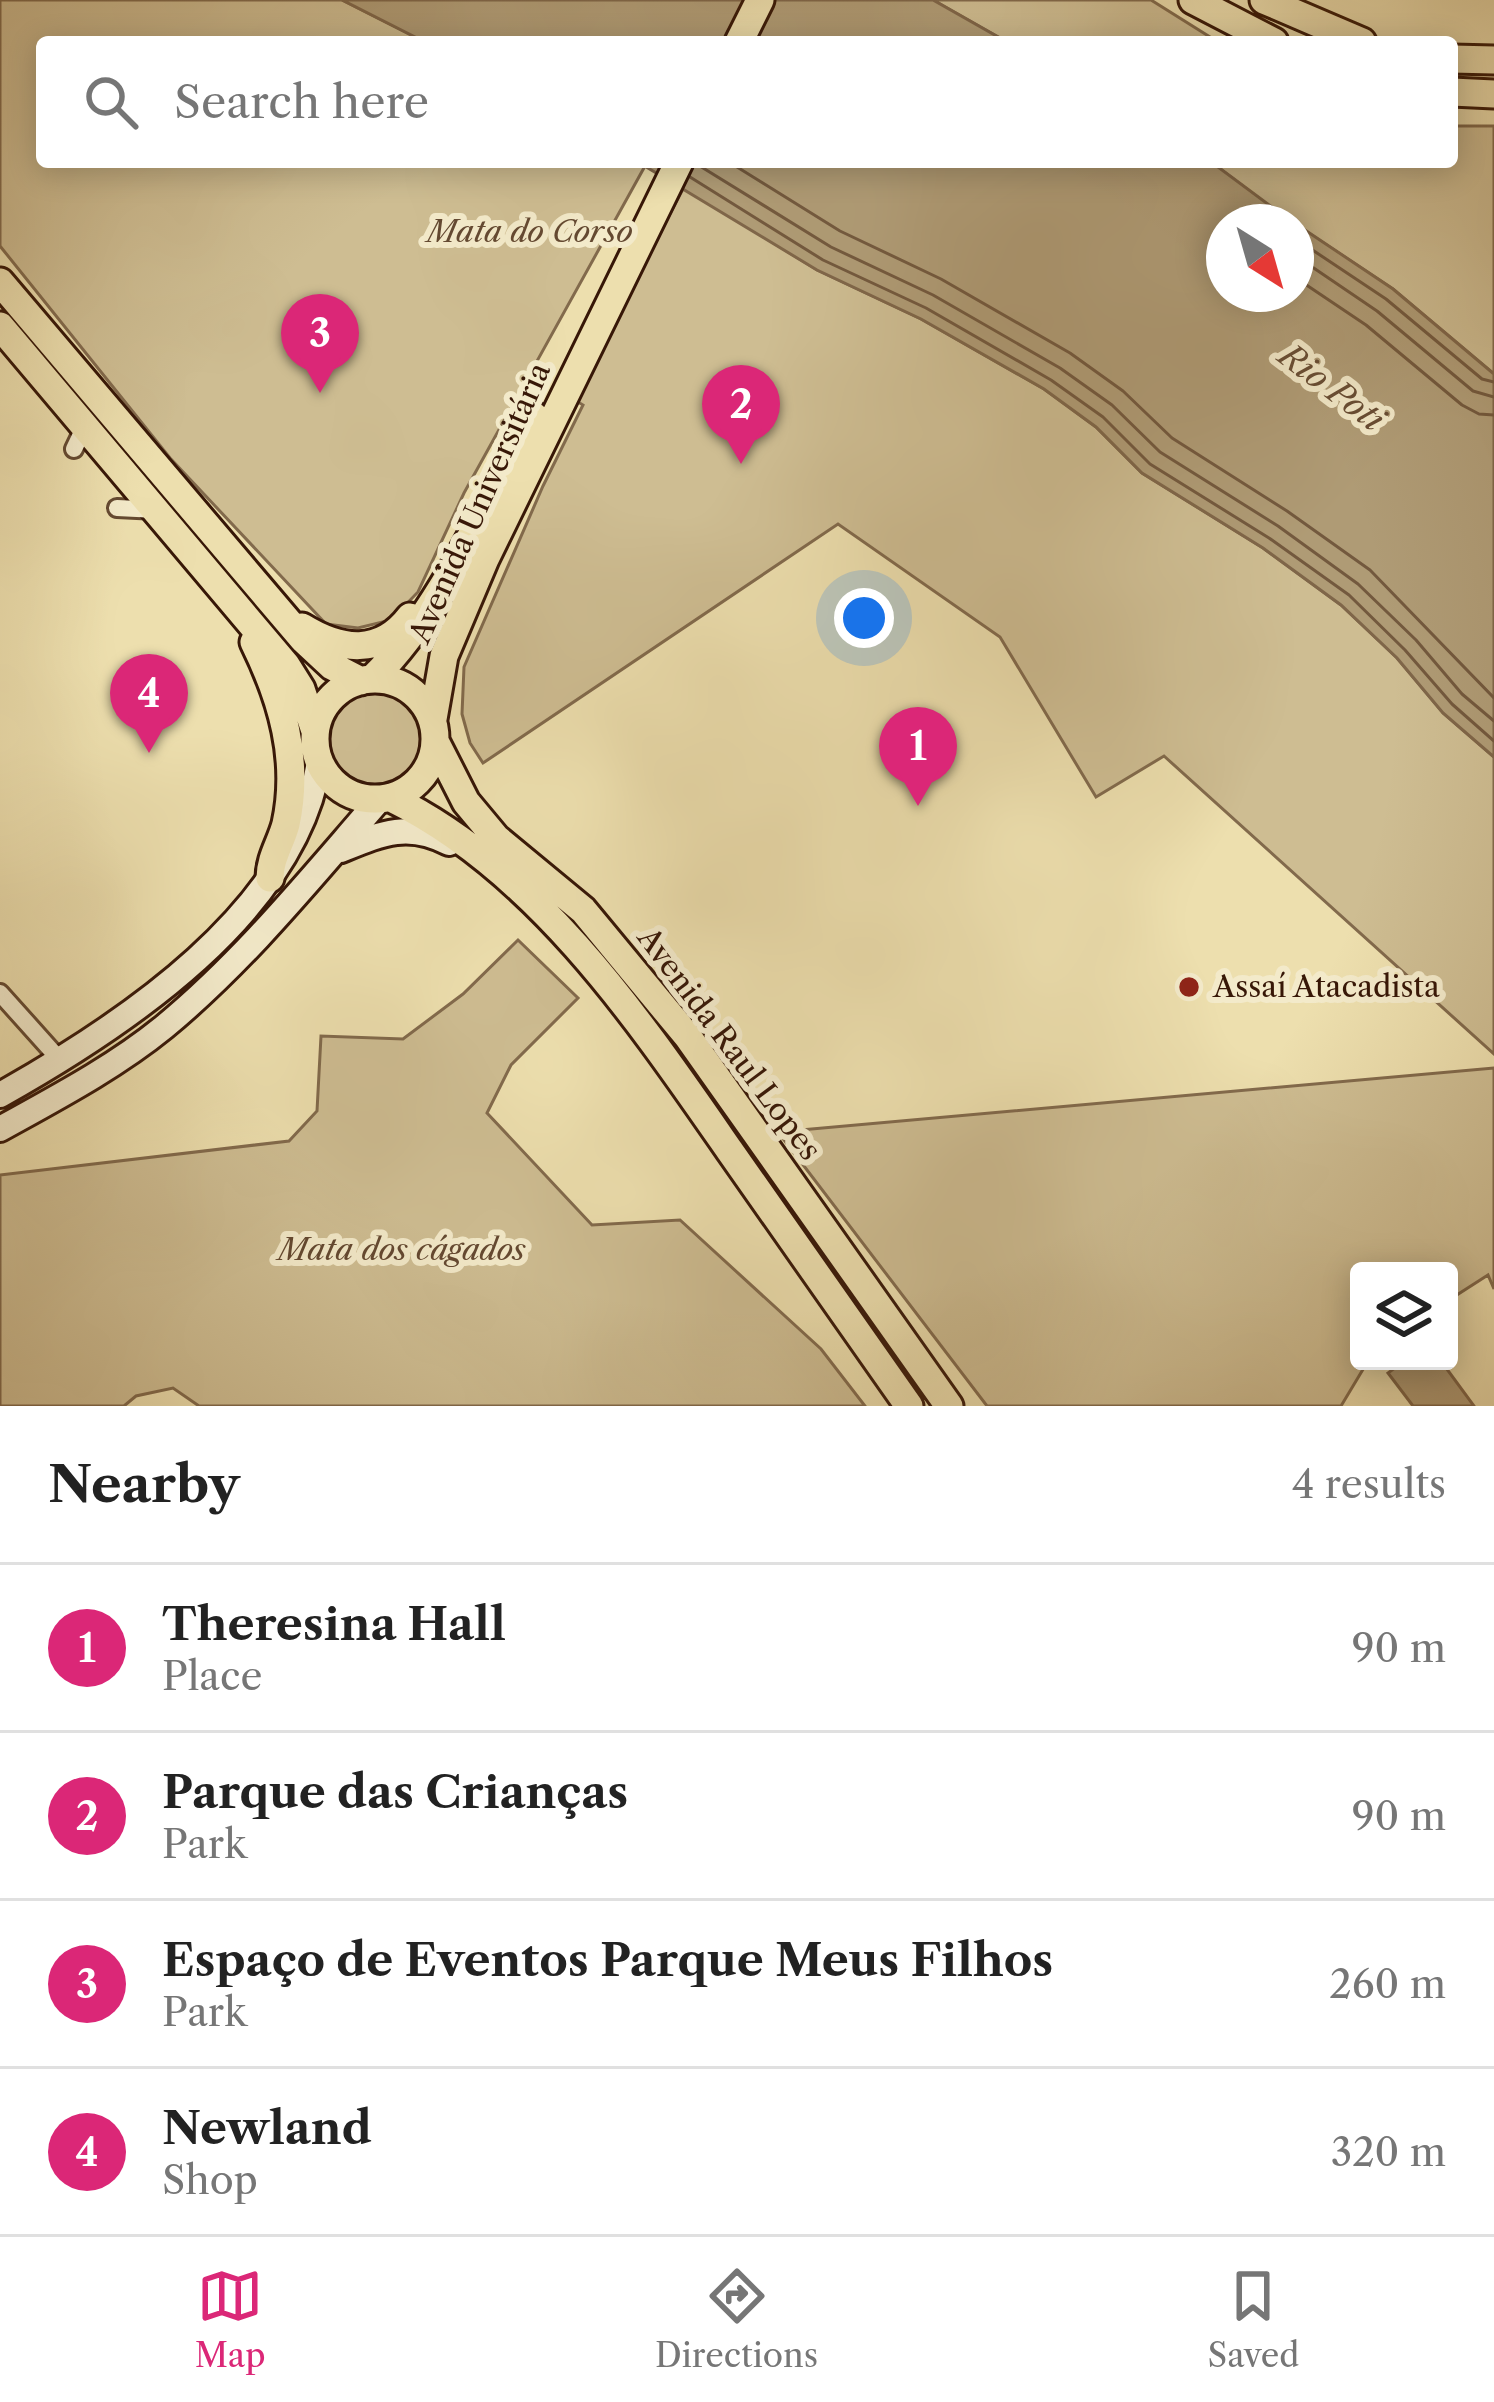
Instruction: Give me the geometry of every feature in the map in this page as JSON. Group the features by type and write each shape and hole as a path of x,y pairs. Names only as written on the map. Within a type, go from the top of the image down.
{"main road":[{"path":"729,36 747,0"},
{"path":"742,36 760,0"},
{"path":"1193,0 1262,36"},
{"path":"1282,4 1349,36"},
{"path":"1458,59 1494,60"},
{"path":"1458,92 1494,94"},
{"path":"596,316 663,168"},
{"path":"596,316 676,168"},
{"path":"0,282 43,354 79,437 157,510 286,665 301,689 319,762 314,797 301,830 270,878 165,986 112,1029 0,1095"},
{"name":"Avenida Universitária","path":"367,679 414,631 596,316"},
{"name":"Avenida Universitária","path":"434,731 444,656 596,316"},
{"path":"0,326 43,354 316,652 332,666 405,686 418,696 434,731 425,774 410,789 385,799 227,970 162,1028 0,1129"},
{"path":"269,601 322,639 340,646 372,646 401,629 453,563"},
{"path":"214,577 253,640 285,718 289,797 270,878"},
{"path":"315,731 327,703 338,692 367,679"},
{"name":"Avenida Raul Lopes","path":"434,731 466,802 496,838 583,910 688,1037 949,1406"},
{"path":"319,762 343,791 385,799"},
{"name":"Avenida Raul Lopes","path":"385,799 454,832 563,934 633,1014 910,1406"},
{"path":"333,854 385,832 420,830 449,842 505,879"},
{"path":"0,1118 33,1100 35,1088 25,1081"},
{"path":"806,1258 823,1265 842,1254"}],"street":[{"path":"117,508 157,510"},
{"path":"0,993 60,1060"}],"green space":[{"name":"Mata do Corso","path":"0,0 342,0 413,36 36,36 36,168 644,168 464,493 418,592 391,620 358,628 326,624 170,458 0,246"},
{"path":"933,0 1151,0 1208,36 996,36"},
{"path":"1458,126 1494,126 1494,374 1393,289 1314,237 1314,204 1266,204 1219,168 1458,168"},
{"path":"684,187 817,270 921,319 1044,389 1096,427 1142,473 1263,548 1341,605 1397,658 1443,713 1494,757 1494,1054 1164,756 1096,797 1000,637 838,524 483,763 470,743 462,714 464,667 583,405 573,399"},
{"path":"375,691 409,705 423,739 409,773 375,787 341,773 327,739 341,705"},
{"name":"Mata dos cágados","path":"518,940 578,998 511,1065 487,1113 592,1225 680,1220 821,1349 865,1406 199,1406 173,1388 136,1396 124,1406 0,1406 0,1175 289,1141 317,1111 321,1036 403,1039 463,994"},
{"path":"1494,1068 1494,1289 1488,1275 1458,1294 1458,1262 1350,1262 1350,1370 1363,1370 1341,1406 987,1406 778,1132"}],"water":[{"path":"342,0 933,0 996,36 413,36"},
{"name":"Rio Poti","path":"648,168 1219,168 1268,204 1206,204 1206,312 1314,312 1314,236 1393,289 1494,374 1494,757 1443,713 1397,658 1341,605 1263,548 1142,473 1096,427 1044,389 921,319 817,270"},
{"path":"1448,1370 1474,1406 1413,1406 1388,1373"}],"place":[{"name":"Espaço de Eventos Parque Meus Filhos","path":"320,393"},
{"name":"Parque das Crianças","path":"741,464"},
{"name":"Newland","path":"149,753"},
{"name":"Theresina Hall","path":"918,806"},
{"name":"Assaí Atacadista","path":"1189,987"}]}
